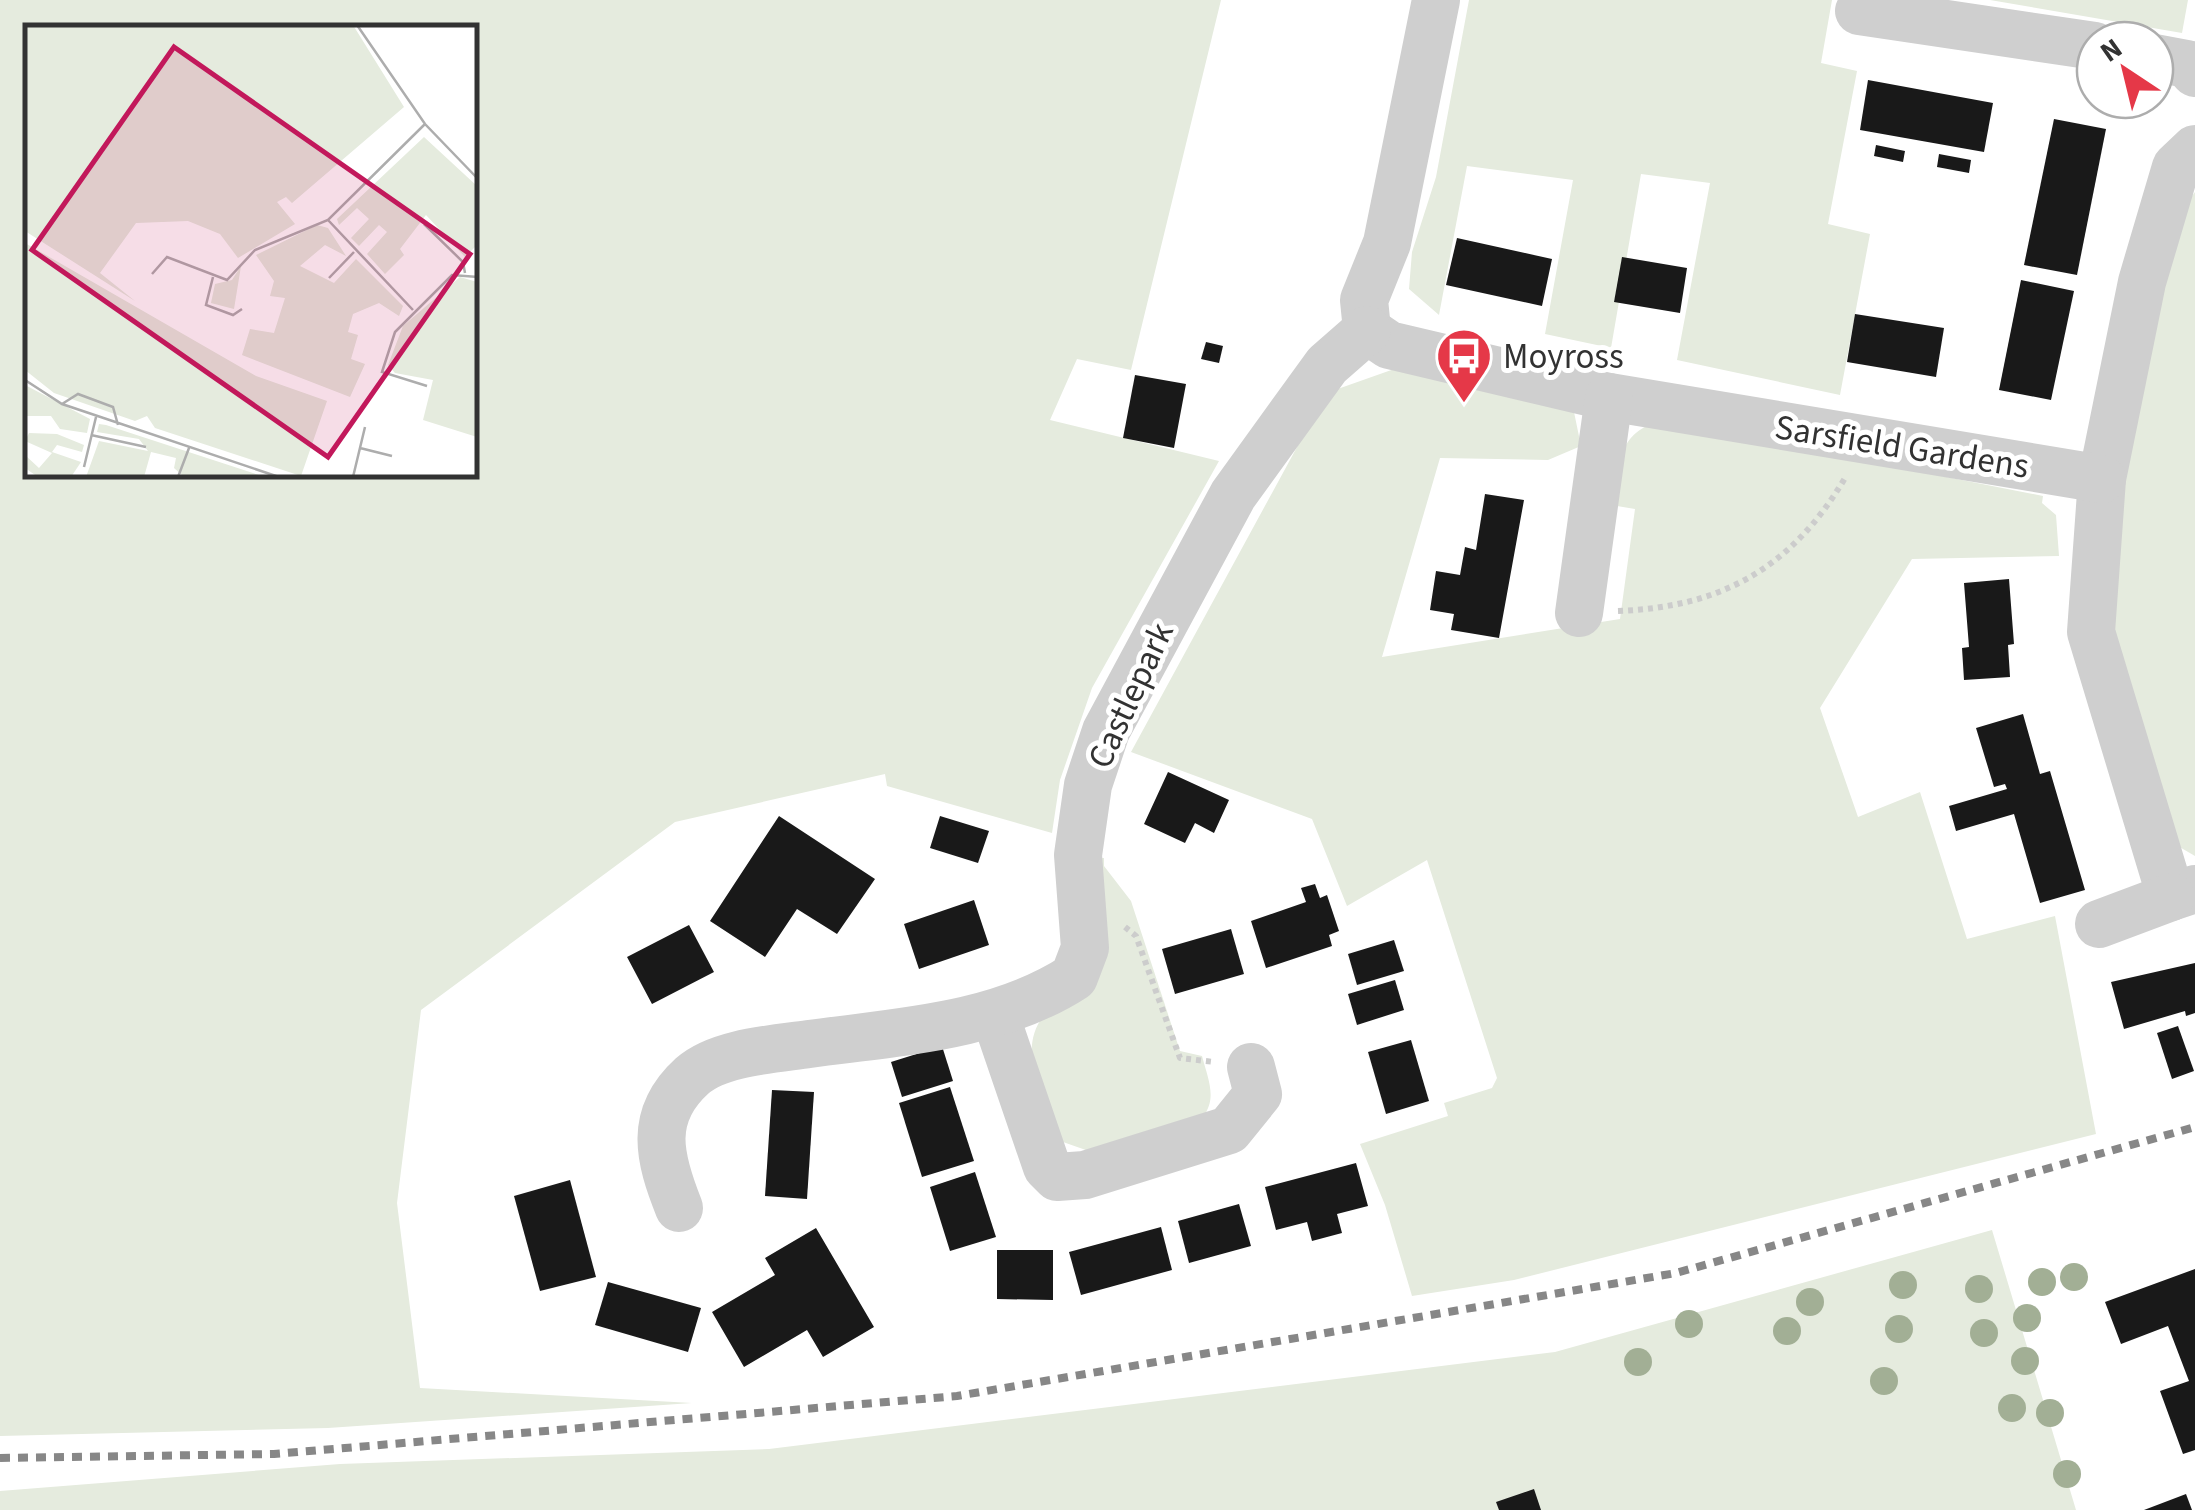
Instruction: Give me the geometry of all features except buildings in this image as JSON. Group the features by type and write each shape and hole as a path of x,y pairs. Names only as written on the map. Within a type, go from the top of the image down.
{"street":[{"path":"1367,330 1364,300 1387,243 1436,0"},
{"path":"1859,11 2075,43"},
{"path":"2099,924 2183,893 2094,651 2093,592 2102,479 2142,282 2176,167 2195,149"},
{"name":"Sarsfield Gardens","path":"1367,330 1389,345 1609,397 2102,479"},
{"name":"Castlepark","path":"678,1208 658,1141 664,1115 695,1073 771,1050 995,1015 1074,978 1085,948 1078,856 1088,785 1106,731 1234,495 1327,366 1367,330"},
{"path":"1579,612 1609,397"},
{"path":"995,1015 1047,1167 1057,1178 1084,1175 1229,1130 1258,1094 1250,1067"}],"path":[{"path":"1579,612 1670,609 1738,585 1767,568 1829,505 1845,479 1857,439"},
{"path":"1080,894 1136,936 1180,1058 1250,1067"}],"shaded area":[{"path":"0,0 1221,0 1131,370 1077,359 1050,420 1219,461 1092,688 1060,780 1052,833 887,786 885,774 675,822 421,1010 397,1203 420,1388 692,1403 328,1428 0,1436"},
{"path":"1469,0 1832,0 1821,63 1857,71 1828,224 1870,234 1840,395 1677,360 1710,183 1641,174 1611,348 1545,334 1573,180 1467,166 1439,315 1409,289 1412,252 1436,177"},
{"path":"1990,0 2188,0 2182,33 2175,32 2175,20 2106,20"},
{"path":"2195,192 2195,856 2171,842 2111,627 2117,515 2179,213"},
{"path":"1397,368 1574,412 1581,446 1548,460 1440,458 1382,657 1620,619 1635,509 1611,505 1615,478 1628,442 1647,426 1662,421 2043,496 2042,503 2056,515 2059,556 1912,559 1820,708 1858,817 1920,792 1967,939 2055,916 2096,1134 1514,1280 1412,1296 1385,1205 1360,1144 1448,1116 1444,1103 1492,1088 1497,1078 1427,860 1347,906 1312,819 1131,752 1309,425 1332,391"},
{"path":"1097,858 1104,858 1104,866 1131,901 1180,1051 1202,1056 1211,1096 1202,1118 1100,1155 1063,1142 1032,1061 1036,1029 1045,1014"},
{"path":"1992,1230 2076,1510 0,1510 0,1491 340,1464 769,1449 1555,1352"}],"railway":[{"path":"0,1458 274,1454 957,1396 1676,1273 2195,1127"}],"place":[{"name":"Moyross","path":"1464,405"}]}
